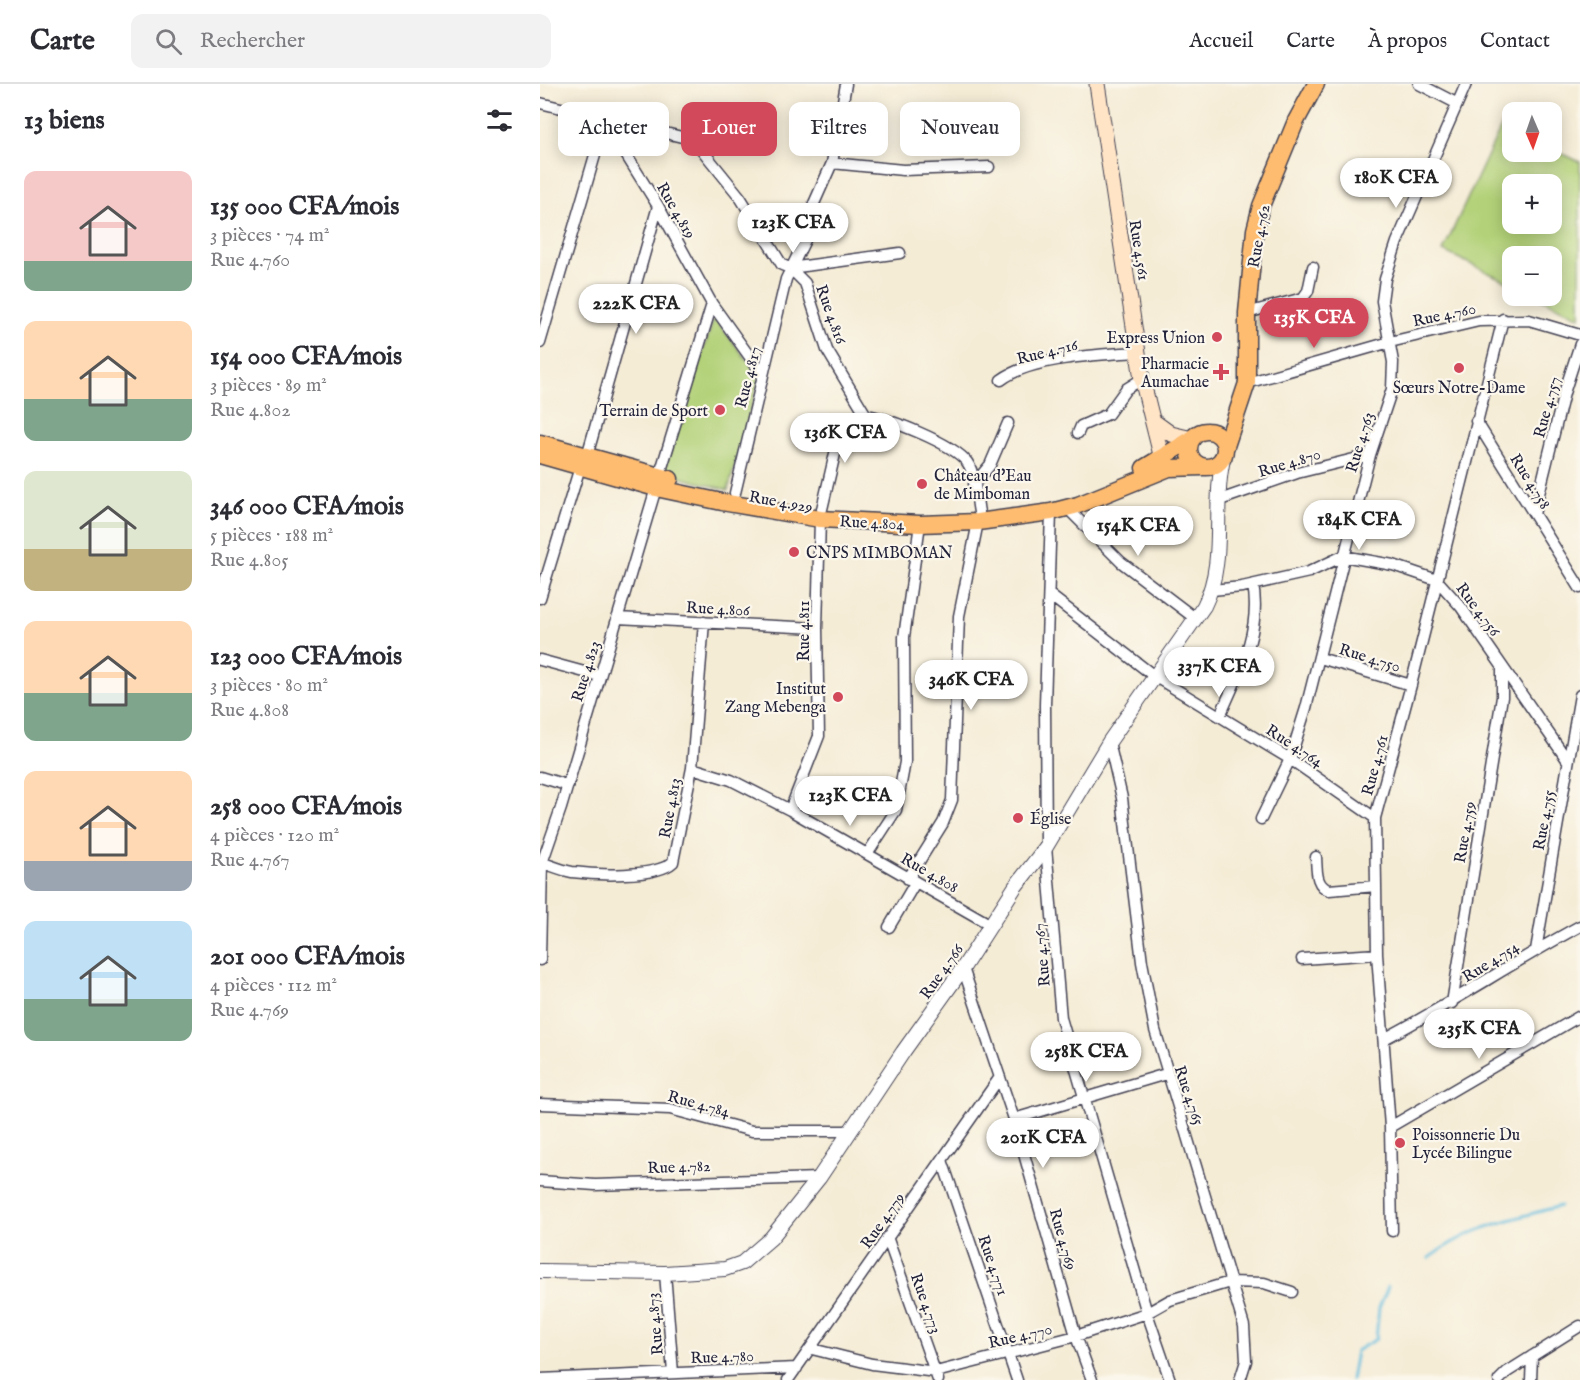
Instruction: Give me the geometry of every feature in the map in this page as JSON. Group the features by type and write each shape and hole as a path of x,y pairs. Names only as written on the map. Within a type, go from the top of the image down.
{"main road":[{"name":"Rue 4.561","path":"1097,84 1137,352 1162,459"},
{"name":"Rue 4.762","path":"1240,398 1247,383 1247,313 1255,230 1261,206 1296,121 1316,84"},
{"path":"1198,435 1190,456 1203,467 1213,466 1224,452 1240,398"},
{"name":"Rue 4.929","path":"657,482 735,493 821,514 978,517 1059,501 1117,482 1162,459 1198,435 1240,398"},
{"path":"1153,421 1171,434 1218,435 1224,452"},
{"path":"540,443 583,462"},
{"name":"Rue 4.804","path":"540,456 583,462 657,482 821,514 920,524 1059,510 1169,468 1203,467"}],"street":[{"name":"Rue 4.817","path":"735,493 762,374 790,268 806,238 812,208 832,163 846,84"},
{"path":"1419,84 1456,103"},
{"name":"Rue 4.763","path":"1261,819 1290,759 1320,658 1343,556 1370,455 1392,389 1393,362 1382,301 1385,279 1397,242 1466,84"},
{"name":"Rue 4.816","path":"540,103 558,108"},
{"name":"Rue 4.816","path":"669,135 698,145 740,196 782,265 790,268 805,283 827,350 866,414"},
{"path":"540,343 595,156"},
{"name":"Rue 4.819","path":"627,156 658,206 712,304 762,374"},
{"path":"832,163 903,170 989,167"},
{"path":"540,598 583,462 658,206"},
{"path":"790,268 900,253"},
{"path":"1247,313 1303,298 1308,291 1313,267"},
{"name":"Rue 4.823","path":"540,960 541,862 712,304"},
{"name":"Rue 4.761","path":"1392,1231 1390,1127 1377,954 1375,818 1412,685 1503,319"},
{"name":"Rue 4.760","path":"1247,383 1389,342 1479,321 1528,320 1580,335"},
{"name":"Rue 4.757","path":"1534,514 1564,393 1580,344"},
{"name":"Rue 4.716","path":"1001,380 1040,364 1078,357 1137,352"},
{"path":"1078,433 1081,426 1108,414 1126,389 1142,379"},
{"path":"866,414 884,418 931,439 960,456 971,470 978,517 959,616 952,800 944,824 911,881 890,927"},
{"name":"Rue 4.811","path":"790,810 819,736 817,628 821,514 841,428 847,422 866,414"},
{"name":"Rue 4.758","path":"1476,421 1580,588"},
{"path":"974,484 990,465 1008,423"},
{"name":"Rue 4.766","path":"540,1271 665,1273 724,1269 742,1263 771,1238 819,1178 849,1131 1046,847 1109,742 1196,619 1212,590 1219,551 1217,501 1224,452"},
{"name":"Rue 4.870","path":"1217,501 1298,473 1370,455"},
{"name":"Rue 4.766","path":"1203,467 1211,480 1217,501"},
{"path":"1059,510 1121,562 1196,619"},
{"name":"Rue 4.767","path":"1059,510 1051,596 1045,705 1046,847 1062,1018 1147,1313 1170,1380"},
{"path":"868,853 896,810 905,762 904,637 920,524"},
{"path":"1212,590 1253,585 1309,572 1343,556"},
{"name":"Rue 4.756","path":"1343,556 1393,565 1437,580 1461,607 1568,760"},
{"path":"1220,716 1245,657 1254,625 1257,604 1253,585"},
{"name":"Rue 4.764","path":"1051,596 1154,676 1290,759 1375,818"},
{"name":"Rue 4.806","path":"617,618 817,628"},
{"name":"Rue 4.813","path":"541,862 570,872 602,875 633,873 669,866 676,857 692,768 704,622"},
{"name":"Rue 4.750","path":"1320,658 1412,685"},
{"path":"540,660 599,676"},
{"name":"Rue 4.759","path":"1452,1003 1502,697 1502,666"},
{"name":"Rue 4.755","path":"1536,950 1580,695"},
{"name":"Rue 4.765","path":"1109,742 1122,798 1142,962 1166,1074 1189,1138 1230,1282 1242,1315 1247,1343 1240,1380"},
{"name":"Rue 4.808","path":"692,768 731,780 790,810 991,925"},
{"path":"540,777 566,785"},
{"path":"1316,857 1318,883 1322,888 1329,890 1376,886"},
{"name":"Rue 4.754","path":"1384,1039 1452,1003 1536,950 1580,926"},
{"path":"1302,959 1377,954"},
{"name":"Rue 4.769","path":"963,968 1014,1119 1076,1336 1092,1380"},
{"path":"1390,1127 1580,1016"},
{"path":"1014,1119 1166,1074"},
{"name":"Rue 4.779","path":"789,1380 1000,1077"},
{"name":"Rue 4.784","path":"540,1104 670,1109 753,1131 849,1131"},
{"name":"Rue 4.771","path":"942,1160 1017,1380"},
{"name":"Rue 4.782","path":"540,1181 595,1185 819,1178"},
{"name":"Rue 4.773","path":"887,1237 937,1376"},
{"name":"Rue 4.873","path":"665,1273 673,1373"},
{"name":"Rue 4.770","path":"812,1349 872,1364 937,1376 1076,1336 1147,1313 1170,1300 1230,1282 1264,1283 1292,1292"},
{"path":"1499,1380 1580,1326"},
{"path":"1531,1380 1532,1356"},
{"name":"Rue 4.780","path":"540,1379 796,1368"}],"green space":[{"path":"1502,125 1502,162 1562,162 1562,153 1580,162 1580,317 1557,306 1562,306 1562,246 1502,246 1502,279 1443,251"},
{"path":"714,318 760,376 728,490 663,473"}],"waterway":[{"path":"1429,1258 1460,1238 1476,1231 1560,1206"},
{"path":"1351,1380 1356,1351 1376,1339 1379,1308 1388,1287"}],"place":[{"name":"Express Union","path":"1217,337"},
{"name":"Sœurs Notre-Dame","path":"1459,368"},
{"name":"Pharmacie Aumachae","path":"1221,372"},
{"name":"Terrain de Sport","path":"720,410"},
{"name":"Château d'Eau de Mimboman","path":"922,484"},
{"name":"CNPS MIMBOMAN","path":"794,552"},
{"name":"Institut Zang Mebenga","path":"838,697"},
{"name":"Église","path":"1018,818"},
{"name":"Poissonnerie Du Lycée Bilingue","path":"1400,1143"}]}
